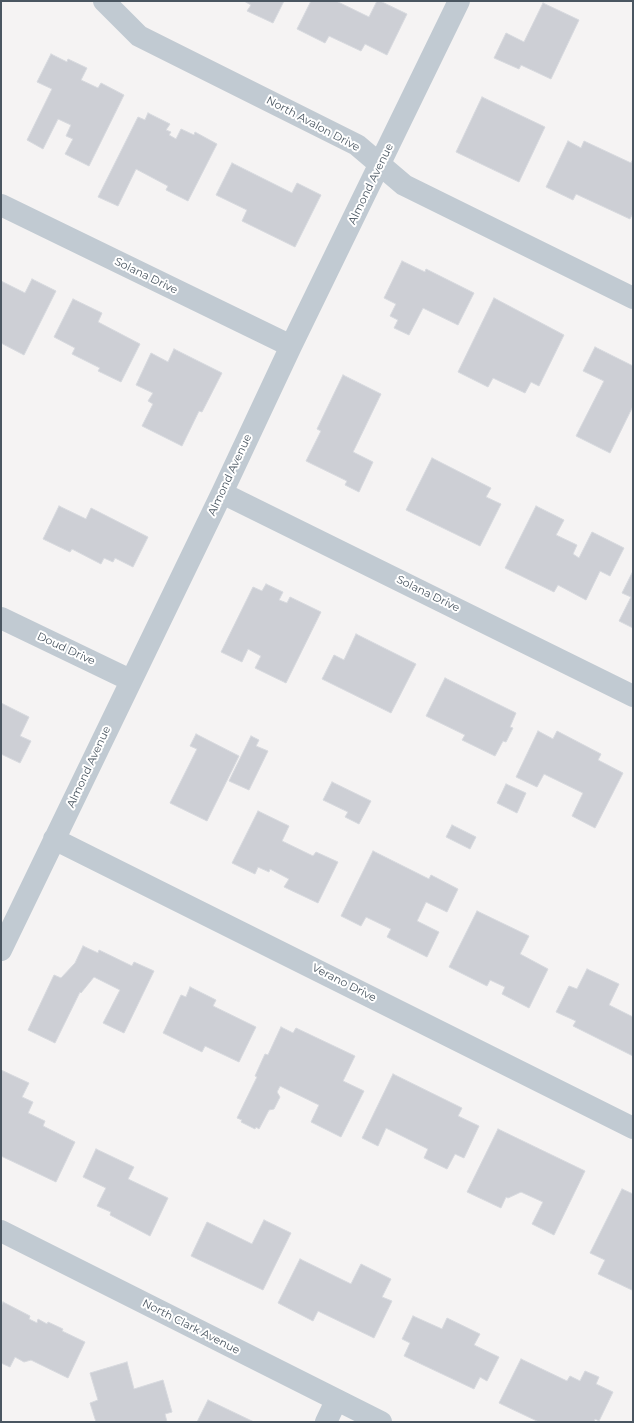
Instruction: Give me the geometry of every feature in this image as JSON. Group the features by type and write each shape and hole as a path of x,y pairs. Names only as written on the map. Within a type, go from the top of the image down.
{"street":[{"name":"North Avalon Drive","path":"104,1 139,36 357,145 404,185 633,298"},
{"name":"Almond Avenue","path":"1,950 130,680 222,494 291,346 381,164 459,1"},
{"name":"Solana Drive","path":"1,205 291,346"},
{"name":"Solana Drive","path":"222,494 633,696"},
{"name":"Doud Drive","path":"1,618 130,680"},
{"name":"Verano Drive","path":"54,839 633,1128"},
{"name":"North Clark Avenue","path":"1,1230 336,1401 381,1422"},
{"path":"326,1422 336,1401"}],"building":[{"path":"244,1 284,1 273,23 247,11 251,5"},
{"path":"311,1 336,1 369,17 377,1 380,1 407,14 387,55 365,44 361,51 329,36 325,43 297,29"},
{"path":"543,3 579,20 551,79 521,65 519,69 494,58 506,33 524,42"},
{"path":"51,54 67,62 68,59 87,68 81,80 98,88 101,83 124,95 89,166 65,154 73,139 66,136 71,125 58,119 43,149 27,140 52,89 37,82"},
{"path":"482,97 545,127 519,182 456,152"},
{"path":"148,113 170,124 166,130 171,132 169,135 176,139 181,129 194,135 195,132 217,144 188,201 166,190 168,186 136,169 118,206 98,197 138,117 145,120"},
{"path":"568,141 581,148 584,141 631,163 633,159 633,213 630,219 576,194 573,200 546,187"},
{"path":"232,163 292,193 297,183 321,195 295,247 242,221 247,210 216,195"},
{"path":"402,261 425,272 426,269 474,293 458,325 423,308 409,335 394,328 398,320 390,316 396,304 384,298"},
{"path":"32,279 56,291 24,355 1,343 1,281 25,293"},
{"path":"494,298 564,335 539,386 531,382 525,393 493,378 488,387 458,372"},
{"path":"73,299 102,313 98,322 140,344 121,382 98,371 100,368 72,354 75,348 54,337"},
{"path":"595,347 633,366 633,406 610,453 576,436 604,381 583,371"},
{"path":"174,349 222,373 202,412 199,411 182,446 142,426 153,404 148,401 153,393 136,385 151,353 168,362"},
{"path":"343,375 381,394 353,452 373,462 359,492 345,485 347,481 306,461 321,431 317,429"},
{"path":"432,458 491,488 486,497 501,504 480,546 406,510"},
{"path":"59,506 86,519 91,508 148,537 133,567 115,558 113,562 104,558 101,564 72,549 70,552 43,539"},
{"path":"536,506 564,520 556,535 577,545 573,554 579,558 592,532 624,548 610,576 600,571 586,600 558,585 554,592 505,568"},
{"path":"633,571 633,628 619,621 631,597 622,593"},
{"path":"266,584 283,592 279,600 287,603 290,597 321,612 286,683 255,668 261,656 248,649 242,662 221,652 253,587 262,591"},
{"path":"356,634 416,664 391,713 322,679 334,655 344,660"},
{"path":"445,678 516,713 510,727 513,728 506,742 503,741 495,756 462,740 465,735 426,716"},
{"path":"1,703 29,717 20,736 31,741 20,763 1,754"},
{"path":"538,731 553,739 557,731 601,754 598,760 623,773 595,828 572,816 583,793 544,774 537,787 516,777"},
{"path":"196,734 239,756 207,821 170,803 197,749 190,746"},
{"path":"251,736 259,740 256,746 268,751 249,790 229,781"},
{"path":"332,782 371,801 359,824 345,817 348,812 323,800"},
{"path":"506,784 526,793 517,813 497,803"},
{"path":"258,811 289,826 282,841 313,856 316,852 338,862 318,903 284,887 289,879 270,869 269,872 258,867 255,874 232,863"},
{"path":"452,825 476,837 470,849 446,837"},
{"path":"373,851 429,879 431,875 458,889 447,912 426,902 417,921 439,932 427,957 387,937 391,929 366,917 361,926 341,916"},
{"path":"477,911 529,936 520,954 548,969 529,1008 502,994 505,987 490,980 487,986 449,967"},
{"path":"83,946 98,953 99,950 132,966 134,962 154,971 124,1033 103,1023 120,990 94,977 81,993 80,992 55,1043 28,1030 54,975 61,978 75,963"},
{"path":"587,969 619,984 609,1005 633,1017 633,1056 573,1026 576,1021 556,1012 569,986 577,989"},
{"path":"190,987 216,1000 213,1006 256,1027 239,1062 205,1046 202,1052 163,1033 181,995 186,997"},
{"path":"281,1027 293,1033 296,1028 355,1056 343,1081 364,1091 341,1137 311,1122 319,1105 280,1086 277,1092 280,1097 274,1109 269,1110 259,1129 256,1127 255,1129 241,1122 242,1120 237,1118 257,1077 255,1076 265,1054 268,1055"},
{"path":"1,1070 29,1083 22,1097 33,1102 28,1113 45,1121 43,1126 75,1142 56,1182 1,1156"},
{"path":"393,1074 462,1108 458,1116 479,1126 464,1158 455,1154 447,1169 424,1158 428,1149 386,1128 378,1146 362,1138"},
{"path":"498,1129 585,1171 554,1235 532,1224 543,1202 521,1192 508,1198 506,1197 501,1208 467,1192"},
{"path":"96,1149 134,1167 128,1179 168,1198 150,1236 110,1215 111,1212 97,1206 106,1188 83,1177"},
{"path":"622,1189 633,1194 632,1290 598,1274 605,1260 590,1253"},
{"path":"264,1220 291,1233 263,1290 191,1256 207,1222 252,1244"},
{"path":"300,1259 351,1284 361,1264 391,1279 382,1297 392,1301 374,1338 318,1311 313,1321 278,1303"},
{"path":"3,1302 30,1316 29,1319 37,1323 38,1319 47,1324 48,1322 63,1329 62,1331 85,1342 68,1378 31,1360 24,1362 15,1357 10,1367 1,1363 1,1307"},
{"path":"413,1316 442,1329 447,1318 480,1334 474,1345 499,1357 487,1381 480,1377 474,1389 404,1356 410,1343 402,1339"},
{"path":"521,1359 567,1381 570,1376 580,1381 585,1371 599,1377 596,1384 613,1392 599,1421 595,1419 594,1422 539,1422 499,1403"},
{"path":"127,1362 134,1389 163,1380 172,1412 165,1414 167,1422 96,1422 90,1403 98,1400 90,1373"},
{"path":"208,1400 254,1422 197,1422"}]}
